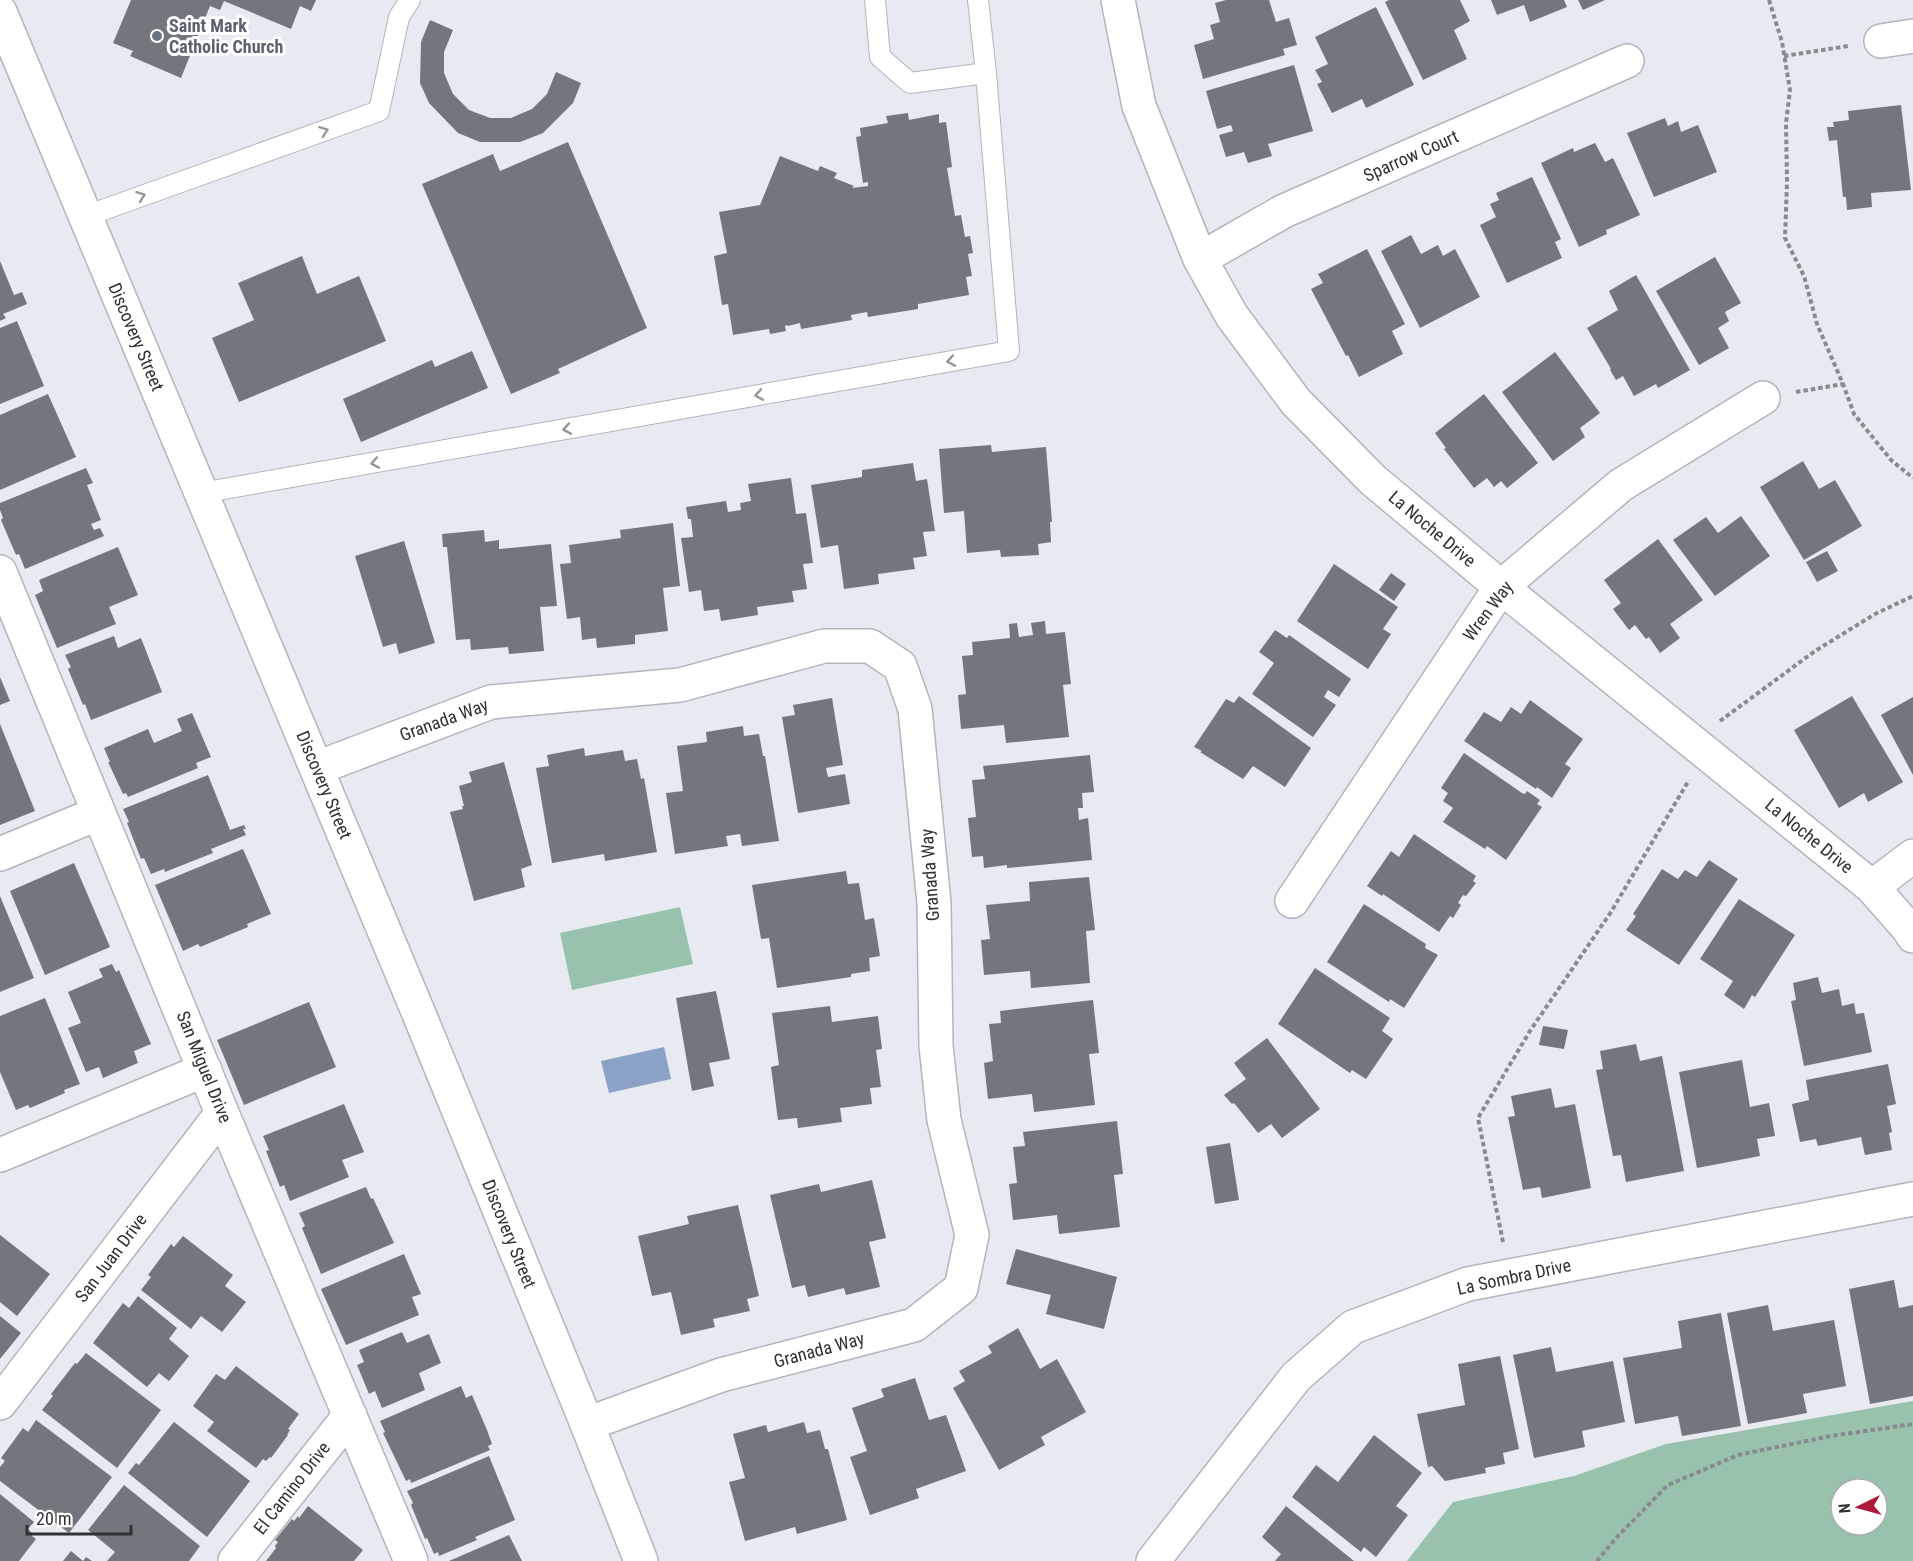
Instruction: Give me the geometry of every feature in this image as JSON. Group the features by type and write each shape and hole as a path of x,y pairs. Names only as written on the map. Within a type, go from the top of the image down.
{"street":[{"name":"La Noche Drive","path":"1118,0 1139,106 1200,259 1232,316 1296,402 1373,480 1501,587 1872,887 1913,936"},
{"name":"Discovery Street","path":"0,12 317,768 588,1424 641,1561"},
{"path":"1881,41 1913,36"},
{"name":"Sparrow Court","path":"1200,259 1284,211 1627,61"},
{"name":"Wren Way","path":"1292,901 1501,587 1621,485 1763,398"},
{"name":"San Miguel Drive","path":"0,572 222,1113 411,1561"},
{"name":"Granada Way","path":"317,768 491,702 680,685 824,646 870,646 900,666 915,709 918,731 934,903 936,1046 944,1120 972,1235 961,1288 914,1325 721,1375 588,1424"},
{"path":"0,854 99,813"},
{"path":"1872,887 1913,856"},
{"path":"0,1155 205,1070"},
{"name":"San Juan Drive","path":"0,1403 222,1113"},
{"name":"La Sombra Drive","path":"1153,1561 1296,1377 1353,1327 1468,1284 1913,1199"},
{"name":"El Camino Drive","path":"235,1561 350,1415"}],"lane":[{"path":"86,216 380,111 399,17 410,0"},
{"path":"875,0 880,57 910,82 986,72"},
{"path":"201,493 1009,351 978,0"}],"path":[{"path":"1768,0 1784,56 1790,90 1786,123 1785,238 1804,276 1816,324 1854,414 1891,460 1913,478"},
{"path":"1784,56 1881,41"},
{"path":"1763,398 1843,384"},
{"path":"1503,1242 1478,1118 1530,1031 1611,912 1674,807 1720,721 1815,651 1875,614 1913,596"},
{"path":"1597,1561 1616,1538 1668,1485 1738,1455 1830,1436 1913,1424"}],"green space":[{"path":"680,907 693,964 572,990 560,933"},
{"path":"1913,1401 1913,1561 1407,1561 1453,1502 1574,1476 1666,1444"}],"water":[{"path":"664,1047 671,1079 609,1093 601,1061"}],"building":[{"name":"Saint Mark Catholic Church","path":"131,0 316,0 311,11 300,6 291,29 224,1 220,10 210,6 181,78 130,56 133,51 113,43"},
{"path":"1226,0 1269,0 1276,22 1289,18 1297,45 1283,49 1285,55 1203,79 1194,45 1214,39 1210,25 1220,22 1215,3"},
{"path":"1389,0 1460,0 1470,21 1454,30 1467,59 1423,80 1385,2"},
{"path":"1491,0 1564,0 1567,7 1530,22 1524,5 1497,15"},
{"path":"1578,0 1605,0 1583,10"},
{"path":"1376,7 1414,85 1366,108 1362,99 1332,113 1317,84 1322,82 1315,70 1328,64 1315,37"},
{"path":"430,20 453,30 444,52 444,73 453,94 469,110 490,118 511,118 532,109 547,94 556,72 581,83 573,103 543,133 520,142 480,142 458,133 429,103 420,83 421,42"},
{"path":"1294,65 1313,131 1268,144 1272,156 1248,163 1244,152 1226,157 1219,135 1233,131 1231,125 1217,129 1206,91"},
{"path":"1901,105 1911,190 1871,193 1872,207 1847,210 1846,197 1843,197 1837,140 1829,141 1827,127 1834,127 1833,122 1849,120 1848,111"},
{"path":"908,113 909,120 939,114 939,123 946,122 952,167 947,168 955,216 961,215 965,237 970,236 973,253 968,254 972,276 966,277 969,295 918,304 918,309 868,317 867,312 851,315 852,320 801,329 800,323 785,326 786,331 770,334 769,329 733,335 728,304 722,305 714,256 727,253 719,212 760,205 780,156 818,171 820,166 837,173 834,178 854,186 852,188 868,186 868,182 863,183 856,137 861,136 860,128 888,123 886,116"},
{"path":"1665,118 1668,126 1678,121 1681,132 1698,125 1717,172 1654,197 1627,133"},
{"path":"568,142 647,328 558,369 560,373 511,394 422,184 493,154 500,171"},
{"path":"1595,143 1605,162 1613,158 1640,215 1606,230 1607,234 1579,247 1541,163 1573,148 1574,152"},
{"path":"1532,177 1561,239 1555,242 1562,258 1507,283 1480,225 1496,217 1490,204 1499,200 1496,193"},
{"path":"1411,235 1421,254 1438,245 1443,256 1455,249 1480,297 1420,328 1381,251"},
{"path":"1367,249 1405,324 1392,331 1403,354 1359,377 1311,289 1323,283 1318,274"},
{"path":"302,256 317,294 359,276 386,341 239,402 212,338 254,320 238,283"},
{"path":"1715,257 1741,303 1725,312 1729,321 1718,328 1729,348 1699,365 1656,291"},
{"path":"0,261 14,295 22,292 27,304 3,314 6,318 0,321"},
{"path":"1636,275 1690,370 1658,388 1656,384 1634,396 1623,376 1616,380 1587,328 1618,310 1609,291"},
{"path":"17,321 44,386 0,404 0,328"},
{"path":"472,351 488,388 361,442 343,399 432,360 435,367"},
{"path":"1555,352 1600,413 1580,428 1585,437 1553,461 1502,392"},
{"path":"48,394 76,457 0,490 0,415"},
{"path":"1484,394 1538,463 1507,488 1501,481 1494,487 1487,478 1474,488 1444,449 1446,448 1435,433"},
{"path":"991,445 992,452 1046,447 1052,522 1050,522 1051,542 1038,544 1039,555 1001,557 1000,550 967,553 964,511 944,513 939,449"},
{"path":"1803,461 1819,489 1835,480 1862,526 1804,560 1760,487"},
{"path":"913,463 916,481 927,479 935,531 923,532 927,556 913,558 915,569 878,574 879,584 844,589 838,545 821,548 811,485 862,477 862,470"},
{"path":"86,468 93,483 87,485 101,520 91,524 94,530 100,528 104,536 25,569 19,554 16,555 1,520 3,518 0,503"},
{"path":"791,478 796,514 806,513 813,563 803,564 807,589 792,591 794,602 757,607 758,615 721,621 719,609 704,611 701,590 689,592 681,538 693,537 691,519 688,519 686,507 726,501 728,512 741,510 740,503 751,501 748,484"},
{"path":"1741,516 1770,556 1715,596 1673,540 1706,517 1718,533"},
{"path":"673,523 680,586 663,588 668,631 635,635 635,644 597,648 596,638 582,640 580,617 567,619 560,564 571,563 569,545 621,538 620,530"},
{"path":"484,530 485,542 499,540 499,549 551,544 557,606 540,607 544,651 509,654 508,647 471,650 470,639 456,640 447,547 443,547 442,534"},
{"path":"1658,539 1703,600 1670,624 1680,638 1660,653 1649,637 1646,639 1635,625 1629,630 1613,609 1621,603 1604,580"},
{"path":"404,541 435,643 399,654 396,643 383,647 355,556"},
{"path":"118,547 138,595 109,607 116,624 57,648 35,595 43,591 39,580"},
{"path":"1827,551 1838,571 1817,582 1806,562"},
{"path":"1334,564 1398,607 1383,629 1391,634 1368,669 1297,621"},
{"path":"1391,573 1406,584 1394,601 1379,590"},
{"path":"1045,621 1046,634 1065,632 1071,684 1063,685 1069,737 1006,743 1004,725 961,729 958,695 966,694 962,656 973,655 972,642 1010,638 1009,624 1017,623 1019,637 1033,635 1031,623"},
{"path":"1275,630 1287,638 1289,635 1351,679 1339,697 1328,690 1324,697 1336,705 1313,737 1252,694 1274,663 1259,652"},
{"path":"114,636 118,648 141,638 162,692 91,720 68,669 71,667 65,655"},
{"path":"0,677 10,701 0,705"},
{"path":"1239,696 1311,748 1285,787 1253,766 1243,779 1194,747 1226,699 1234,703"},
{"path":"1852,696 1903,782 1868,802 1864,793 1839,808 1794,730"},
{"path":"1913,697 1913,775 1881,715"},
{"path":"832,698 843,765 826,768 828,777 845,774 850,804 798,813 782,717 795,715 793,705"},
{"path":"1530,700 1583,739 1565,764 1571,768 1552,798 1464,741 1484,712 1501,722 1511,707 1521,714"},
{"path":"192,713 211,757 196,763 198,768 128,797 126,793 123,794 104,748 148,729 154,743 182,731 177,719"},
{"path":"0,724 35,811 0,825"},
{"path":"743,726 744,736 759,734 763,756 765,756 779,841 742,846 740,834 726,836 728,846 675,854 666,793 683,791 677,746 707,742 706,732"},
{"path":"584,748 585,756 623,750 625,761 637,759 641,779 644,778 657,852 605,861 604,854 552,863 536,768 549,766 547,755"},
{"path":"1464,753 1522,793 1525,794 1527,791 1540,800 1537,804 1542,807 1506,860 1487,846 1485,849 1443,822 1453,808 1443,801 1448,793 1441,788"},
{"path":"1090,755 1094,792 1082,793 1083,808 1078,808 1079,820 1088,818 1092,860 984,868 983,856 972,857 968,818 976,817 972,780 985,779 983,766"},
{"path":"504,762 532,865 521,869 525,887 474,901 450,812 463,809 459,786 472,782 469,772"},
{"path":"208,775 230,830 244,825 246,835 211,849 213,853 165,872 164,869 151,874 144,858 141,859 123,809"},
{"path":"1414,834 1476,876 1473,881 1476,883 1466,896 1463,895 1458,903 1461,905 1453,918 1450,916 1439,932 1383,894 1382,896 1367,886 1391,851 1399,857"},
{"path":"243,849 271,914 247,924 248,927 200,947 198,944 183,951 155,885"},
{"path":"1709,860 1738,879 1679,965 1626,930 1636,916 1633,914 1662,869 1678,879 1685,870 1697,877"},
{"path":"74,863 110,947 45,975 10,891"},
{"path":"846,871 848,884 859,883 865,920 874,918 880,956 869,958 870,971 851,974 851,977 777,988 769,938 761,939 752,885"},
{"path":"1089,877 1095,930 1086,931 1090,983 1031,988 1030,971 984,975 981,940 990,939 986,905 1030,901 1029,882"},
{"path":"0,896 34,978 0,992"},
{"path":"1739,899 1795,935 1755,997 1752,995 1744,1009 1724,995 1733,981 1700,959"},
{"path":"1364,904 1426,944 1425,948 1438,955 1404,1008 1390,999 1389,1002 1327,962"},
{"path":"112,964 116,972 119,970 151,1044 134,1051 138,1063 103,1078 99,1067 86,1072 68,1028 81,1023 68,992 103,977 99,969"},
{"path":"1315,968 1390,1018 1382,1031 1393,1039 1366,1079 1352,1070 1350,1073 1278,1024"},
{"path":"1818,977 1822,993 1839,989 1842,1006 1854,1003 1856,1014 1864,1013 1872,1052 1804,1066 1791,1001 1796,1000 1793,983"},
{"path":"716,991 730,1059 709,1063 714,1086 692,1091 676,998"},
{"path":"45,998 80,1084 30,1108 28,1105 16,1110 0,1072 0,1016"},
{"path":"1093,1000 1099,1053 1089,1054 1095,1105 1034,1112 1032,1094 988,1099 984,1063 993,1061 989,1024 1001,1023 1000,1011"},
{"path":"309,1002 336,1067 244,1105 217,1040"},
{"path":"830,1006 832,1022 878,1016 882,1049 876,1050 881,1087 870,1088 872,1104 840,1108 842,1122 798,1128 797,1118 778,1120 771,1067 779,1065 772,1013"},
{"path":"1543,1026 1568,1030 1564,1049 1539,1045"},
{"path":"1267,1038 1320,1109 1282,1138 1271,1124 1258,1133 1234,1103 1232,1104 1224,1095 1246,1079 1234,1063"},
{"path":"1636,1044 1640,1061 1662,1056 1684,1171 1626,1182 1621,1155 1613,1156 1596,1070 1603,1069 1600,1051"},
{"path":"1742,1060 1750,1107 1769,1103 1775,1136 1757,1139 1760,1156 1697,1168 1679,1072"},
{"path":"1888,1064 1896,1104 1887,1106 1892,1132 1889,1133 1892,1150 1865,1155 1861,1137 1818,1146 1816,1139 1800,1142 1792,1104 1809,1100 1806,1080"},
{"path":"1551,1088 1555,1108 1575,1104 1591,1188 1542,1198 1540,1187 1523,1190 1508,1117 1515,1116 1511,1096"},
{"path":"344,1104 364,1152 342,1160 349,1177 290,1201 284,1185 280,1187 266,1151 269,1150 263,1136"},
{"path":"1117,1121 1123,1174 1114,1175 1120,1227 1059,1234 1057,1215 1013,1220 1009,1184 1017,1183 1013,1147 1025,1146 1023,1132"},
{"path":"1230,1143 1239,1200 1215,1204 1206,1147"},
{"path":"872,1180 886,1238 869,1242 880,1287 846,1295 844,1288 808,1297 805,1285 792,1288 770,1195 819,1184 821,1192"},
{"path":"366,1187 394,1243 321,1274 302,1228 305,1226 299,1213"},
{"path":"738,1205 759,1296 747,1299 750,1311 713,1319 715,1327 681,1335 671,1292 652,1296 638,1236 689,1224 687,1216"},
{"path":"0,1235 50,1274 17,1316 0,1302"},
{"path":"183,1236 233,1275 225,1286 246,1302 222,1332 201,1316 191,1329 141,1290 151,1277 148,1275 171,1244 174,1247"},
{"path":"1016,1249 1117,1277 1104,1329 1046,1314 1051,1295 1006,1284"},
{"path":"404,1254 421,1294 412,1297 419,1315 346,1345 321,1289"},
{"path":"1894,1280 1899,1308 1913,1305 1913,1396 1870,1404 1849,1289"},
{"path":"138,1296 177,1328 169,1339 189,1356 169,1381 159,1373 147,1387 93,1343 123,1303 129,1308"},
{"path":"1768,1305 1773,1331 1834,1320 1846,1386 1803,1394 1807,1413 1748,1424 1727,1313"},
{"path":"1721,1313 1741,1426 1682,1436 1678,1416 1635,1424 1623,1358 1682,1348 1678,1321"},
{"path":"0,1316 21,1333 0,1359"},
{"path":"1018,1328 1040,1369 1057,1359 1086,1412 1041,1437 1045,1445 999,1470 953,1388 965,1381 959,1371 992,1353 988,1346"},
{"path":"402,1332 407,1343 429,1334 441,1363 419,1373 425,1390 382,1408 375,1391 369,1394 357,1365 364,1362 359,1350"},
{"path":"1551,1347 1556,1372 1613,1361 1625,1422 1582,1431 1585,1447 1534,1458 1513,1355"},
{"path":"86,1353 161,1410 117,1468 42,1410 53,1396 51,1394 75,1363 77,1364"},
{"path":"1500,1356 1519,1449 1503,1453 1505,1464 1485,1468 1486,1473 1445,1481 1432,1466 1428,1467 1417,1414 1465,1405 1458,1364"},
{"path":"236,1366 299,1414 288,1429 290,1430 288,1435 271,1458 266,1461 263,1459 256,1468 207,1431 214,1422 193,1406 216,1374 225,1380"},
{"path":"915,1378 929,1420 946,1415 966,1471 916,1489 919,1498 870,1515 850,1457 867,1451 852,1408 884,1397 881,1389"},
{"path":"461,1386 466,1398 472,1395 492,1444 488,1446 490,1450 411,1483 410,1479 406,1481 383,1433 385,1432 380,1421"},
{"path":"36,1420 112,1477 69,1533 0,1481 0,1467 5,1461 1,1458 23,1428 28,1432"},
{"path":"174,1422 250,1481 207,1537 128,1473 136,1463 139,1465"},
{"path":"804,1422 807,1433 820,1430 825,1449 828,1449 847,1520 797,1534 795,1527 745,1541 729,1482 745,1478 733,1434 766,1425 768,1432"},
{"path":"1374,1435 1422,1473 1396,1506 1408,1515 1376,1557 1364,1547 1361,1552 1292,1497 1316,1465 1338,1482"},
{"path":"489,1456 515,1520 475,1537 477,1540 439,1556 438,1552 434,1554 427,1538 425,1539 407,1491"},
{"path":"124,1485 200,1546 189,1561 107,1561 115,1552 88,1530"},
{"path":"0,1494 34,1522 28,1529 36,1539 19,1561 0,1561"},
{"path":"308,1506 363,1550 354,1561 266,1561 276,1548 278,1542 275,1540 292,1519 294,1521 298,1516 299,1518"},
{"path":"1286,1506 1354,1561 1275,1561 1281,1554 1262,1537"},
{"path":"509,1535 522,1561 449,1561"},
{"path":"71,1551 83,1561 63,1561"}],"place":[{"name":"Saint Mark Catholic Church","path":"157,36"}]}
